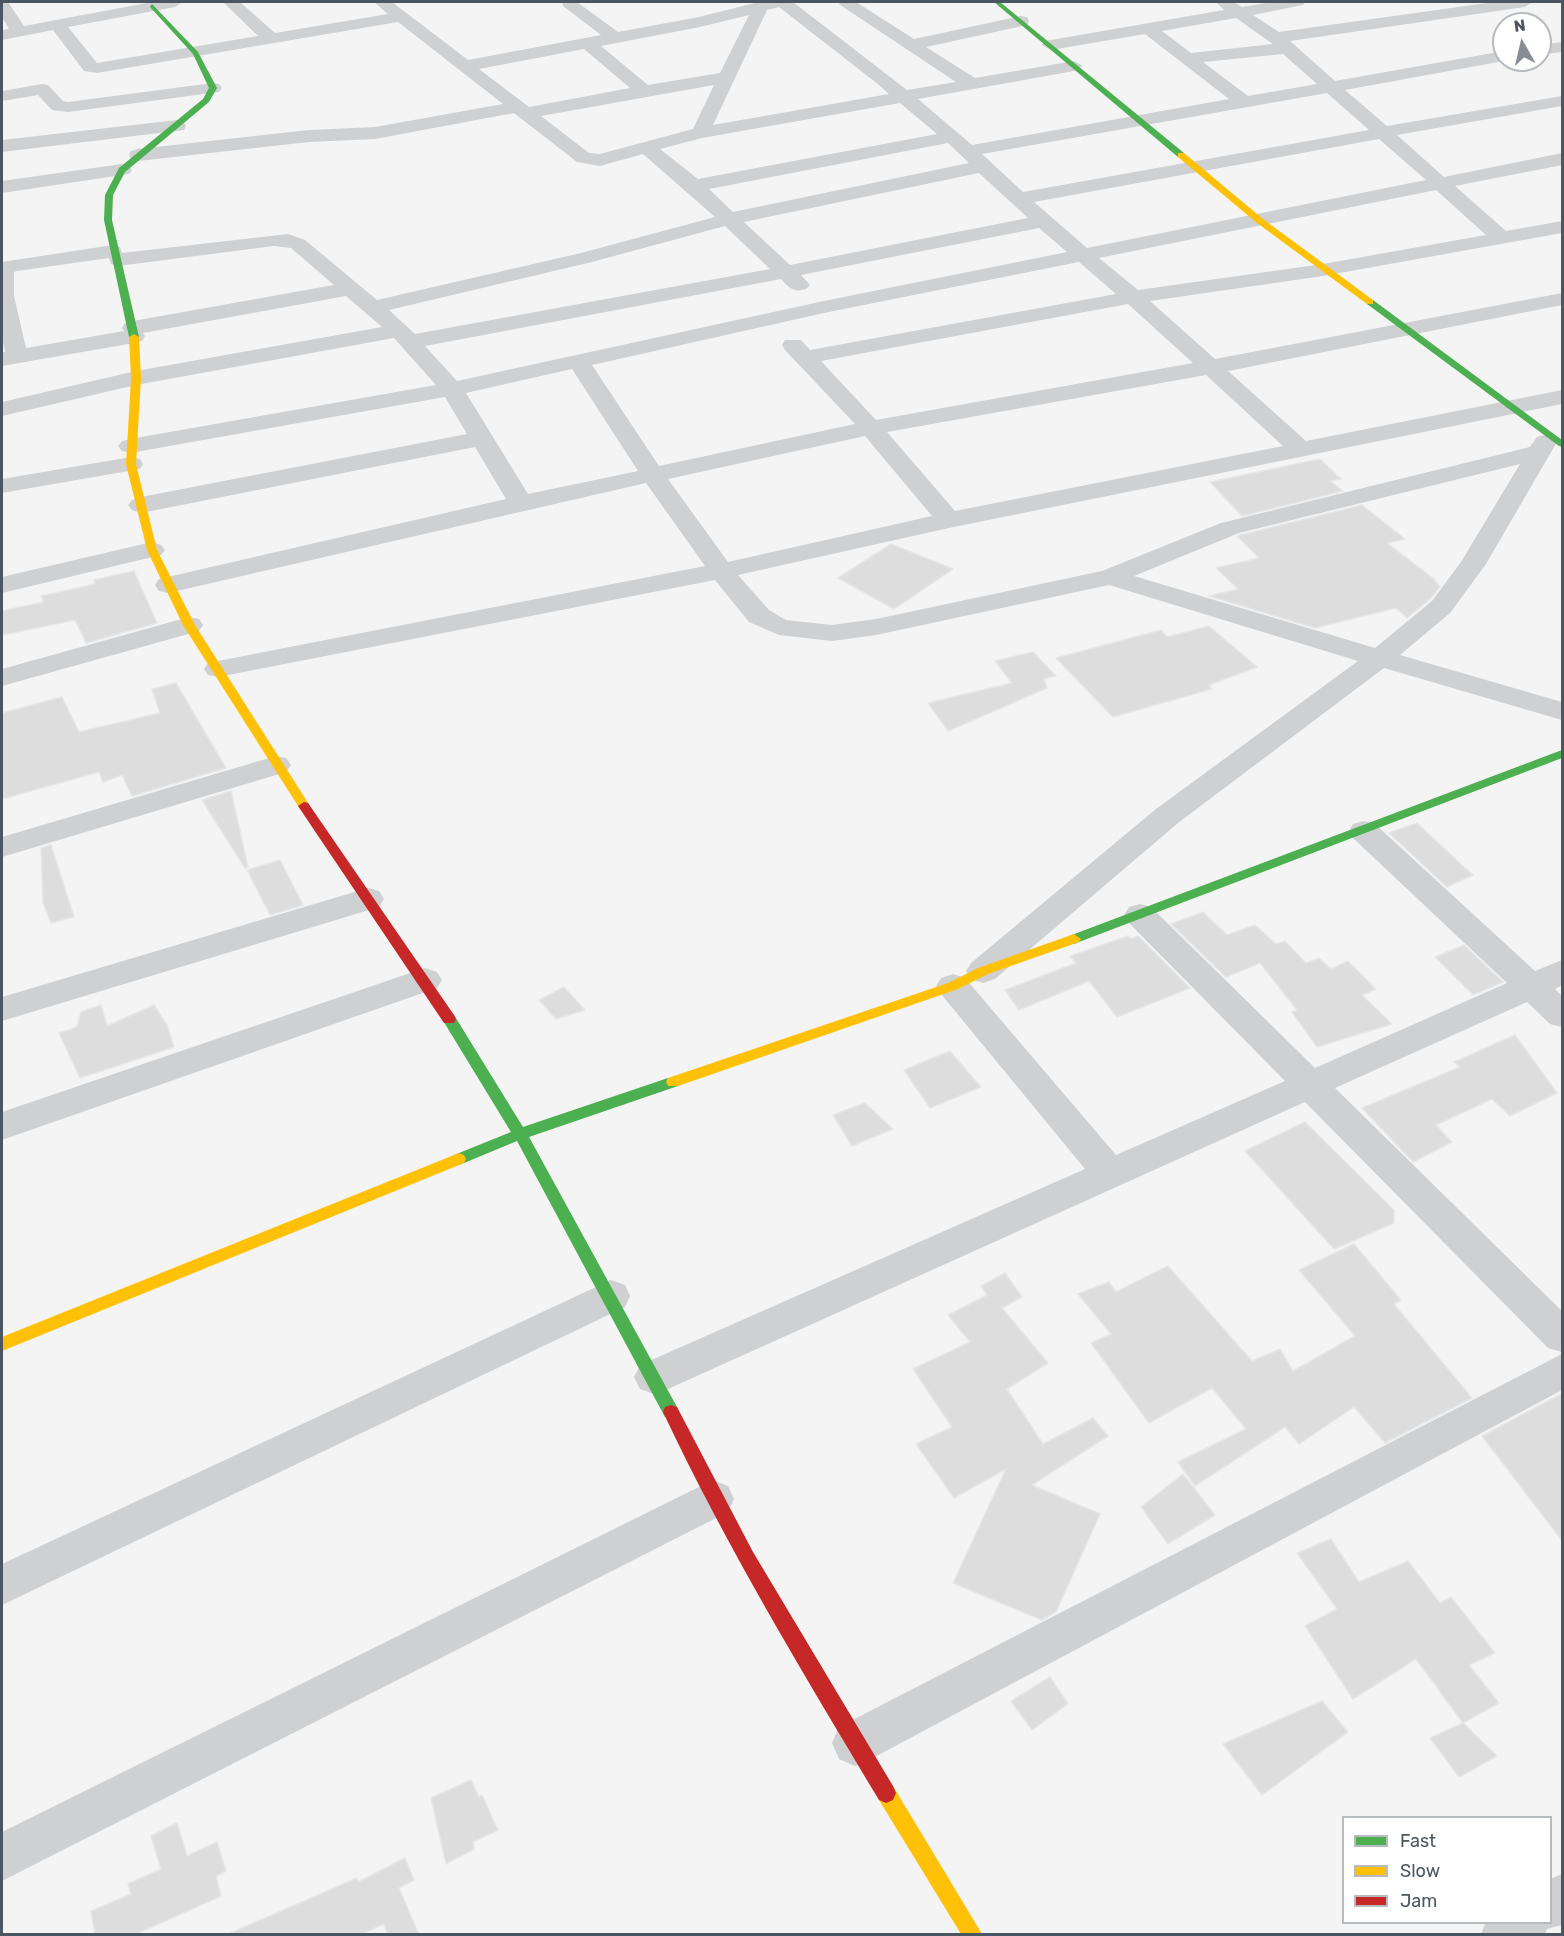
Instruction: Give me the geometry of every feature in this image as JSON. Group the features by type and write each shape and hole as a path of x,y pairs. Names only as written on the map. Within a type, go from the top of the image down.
{"street":[{"path":"2,35 131,5 152,6 175,2"},
{"path":"231,2 271,39"},
{"path":"382,2 584,158 600,160 700,133 1074,66"},
{"path":"715,2 732,14"},
{"path":"783,2 902,95 969,151 1043,221 1133,297 1303,451"},
{"path":"846,2 970,83"},
{"path":"997,2 1260,221 1323,270 1514,407 1550,443"},
{"path":"1224,2 1240,11 1281,43 1502,237"},
{"path":"1051,45 1297,2"},
{"path":"1190,58 1483,4 1525,2"},
{"path":"569,3 615,38"},
{"path":"465,66 615,38 770,4"},
{"path":"700,133 728,77 770,4"},
{"path":"2,5 19,32"},
{"path":"152,6 197,51 208,71 213,88 206,100 122,170 112,182 108,195 107,227 134,332 136,378 131,455 152,550 189,625 276,765 425,980 520,1134 654,1377 712,1499 855,1743 972,1935"},
{"path":"1387,7 1407,19"},
{"path":"57,24 93,68 401,16"},
{"path":"910,45 1021,21"},
{"path":"1149,29 1190,58 1244,102"},
{"path":"588,43 644,91"},
{"path":"969,151 1492,58"},
{"path":"138,155 309,136 375,133 728,77"},
{"path":"2,96 42,89 58,106 68,107 213,88"},
{"path":"1019,199 1196,168 1380,131 1563,101"},
{"path":"122,170 6,186 2,146 177,126"},
{"path":"694,186 952,137"},
{"path":"647,148 694,186 824,307"},
{"path":"2,486 131,455 452,389 824,307 1563,159"},
{"path":"370,308 607,252 729,219 984,166"},
{"path":"2,409 136,378 786,272 1043,221"},
{"path":"806,357 1133,297 1323,270 1563,227"},
{"path":"348,289 9,358 2,296 6,267 114,252 288,240 298,244 404,336 452,389 521,503"},
{"path":"168,585 521,503 871,428 1211,367 1563,299"},
{"path":"768,321 806,357 871,428 949,520"},
{"path":"578,361 652,474 721,571 759,616 779,627 832,633 876,627 1110,577 1205,536 1230,528 1550,443"},
{"path":"218,669 721,571 949,520 1303,451 1563,397"},
{"path":"141,505 483,438"},
{"path":"968,978 1167,816 1380,658 1441,607 1473,564 1550,443"},
{"path":"2,585 152,550"},
{"path":"1110,577 1563,711"},
{"path":"2,678 189,625"},
{"path":"2,1344 520,1134 968,978 1364,831 1563,754"},
{"path":"2,847 276,765"},
{"path":"1364,831 1547,980 1563,1015"},
{"path":"2,1009 368,899"},
{"path":"1140,915 1563,1336"},
{"path":"968,978 1110,1174"},
{"path":"2,1126 425,980"},
{"path":"654,1377 1547,980"},
{"path":"2,1585 611,1296"},
{"path":"855,1743 1563,1371"},
{"path":"2,1857 712,1499"}],"building":[{"path":"1320,459 1341,479 1330,481 1343,491 1242,516 1210,482"},
{"path":"1362,505 1405,539 1387,543 1434,579 1440,587 1430,599 1407,618 1396,608 1315,628 1209,596 1238,589 1216,568 1259,558 1237,536"},
{"path":"891,544 953,569 894,609 838,578"},
{"path":"134,571 157,623 86,643 75,620 2,635 2,611 44,602 41,596 95,584 94,580"},
{"path":"1209,626 1257,667 1209,685 1212,689 1113,717 1056,658 1161,630 1167,637"},
{"path":"1033,652 1056,676 1044,679 1047,688 948,731 928,703 1012,683 995,661"},
{"path":"176,683 226,768 132,796 122,775 103,782 99,772 2,799 2,713 62,697 79,732 160,713 152,689"},
{"path":"231,791 248,867 245,868 202,800"},
{"path":"1417,823 1473,875 1447,887 1389,833"},
{"path":"51,845 74,917 51,923 43,903 41,848"},
{"path":"280,860 303,905 270,915 247,870"},
{"path":"1203,912 1227,935 1255,925 1276,944 1285,941 1306,963 1319,958 1331,969 1348,961 1376,989 1362,995 1392,1024 1317,1047 1292,1012 1297,1010 1260,963 1226,977 1171,924"},
{"path":"1128,936 1131,939 1138,936 1190,988 1117,1017 1089,981 1019,1010 1005,990 1076,963 1070,956"},
{"path":"1464,945 1503,982 1473,995 1435,957"},
{"path":"564,987 585,1010 556,1019 539,1000"},
{"path":"101,1005 107,1026 154,1005 167,1025 174,1047 80,1078 59,1033 77,1027 81,1012"},
{"path":"1515,1035 1557,1093 1510,1116 1492,1099 1436,1125 1452,1142 1413,1162 1362,1108 1460,1067 1454,1062"},
{"path":"950,1051 981,1087 930,1108 904,1070"},
{"path":"865,1103 893,1129 852,1146 833,1115"},
{"path":"1305,1122 1394,1210 1394,1223 1334,1249 1245,1151"},
{"path":"1354,1244 1401,1300 1394,1304 1472,1398 1385,1443 1354,1407 1299,1444 1285,1427 1195,1486 1178,1462 1246,1429 1212,1388 1149,1423 1091,1343 1111,1334 1078,1294 1109,1282 1116,1292 1168,1266 1252,1361 1280,1349 1293,1371 1355,1336 1299,1270"},
{"path":"1005,1273 1022,1297 1002,1308 1048,1363 1007,1389 1043,1444 1093,1418 1108,1436 1032,1485 1100,1514 1056,1612 1042,1620 953,1583 1006,1469 954,1498 916,1444 952,1427 913,1369 970,1342 948,1315 987,1295 981,1286"},
{"path":"1563,1393 1563,1542 1482,1436"},
{"path":"1183,1474 1215,1515 1168,1544 1141,1507"},
{"path":"1331,1539 1359,1582 1408,1561 1440,1603 1451,1597 1495,1653 1469,1665 1499,1703 1463,1723 1416,1659 1353,1699 1305,1626 1337,1609 1297,1553"},
{"path":"1050,1677 1068,1704 1032,1730 1011,1701"},
{"path":"1322,1701 1348,1732 1262,1795 1223,1744"},
{"path":"1463,1723 1497,1756 1459,1777 1430,1738"},
{"path":"471,1780 479,1797 482,1795 498,1830 473,1842 474,1849 446,1864 431,1798"},
{"path":"177,1823 187,1856 217,1842 226,1871 216,1876 221,1896 134,1935 95,1935 91,1911 131,1894 128,1884 161,1869 151,1836"},
{"path":"405,1858 414,1880 399,1888 419,1935 388,1935 384,1924 359,1935 226,1935 357,1878 358,1882"}],"traffic: fast":[{"path":"997,2 1181,155"},
{"path":"134,337 123,280 110,232 107,207 109,195 122,170 206,100 213,88 196,53 152,6"},
{"path":"1370,302 1562,444"},
{"path":"1074,939 1562,754"},
{"path":"449,1019 520,1134 671,1412"},
{"path":"459,1159 520,1134 673,1082"}],"traffic: slow":[{"path":"1181,155 1260,221 1370,302"},
{"path":"134,337 136,378 131,464 152,550 189,625 304,806"},
{"path":"673,1082 953,986 983,971 1074,939"},
{"path":"2,1344 459,1159"},
{"path":"886,1793 972,1934"}],"traffic: jam":[{"path":"304,806 449,1019"},
{"path":"671,1412 747,1558 886,1793"}]}
